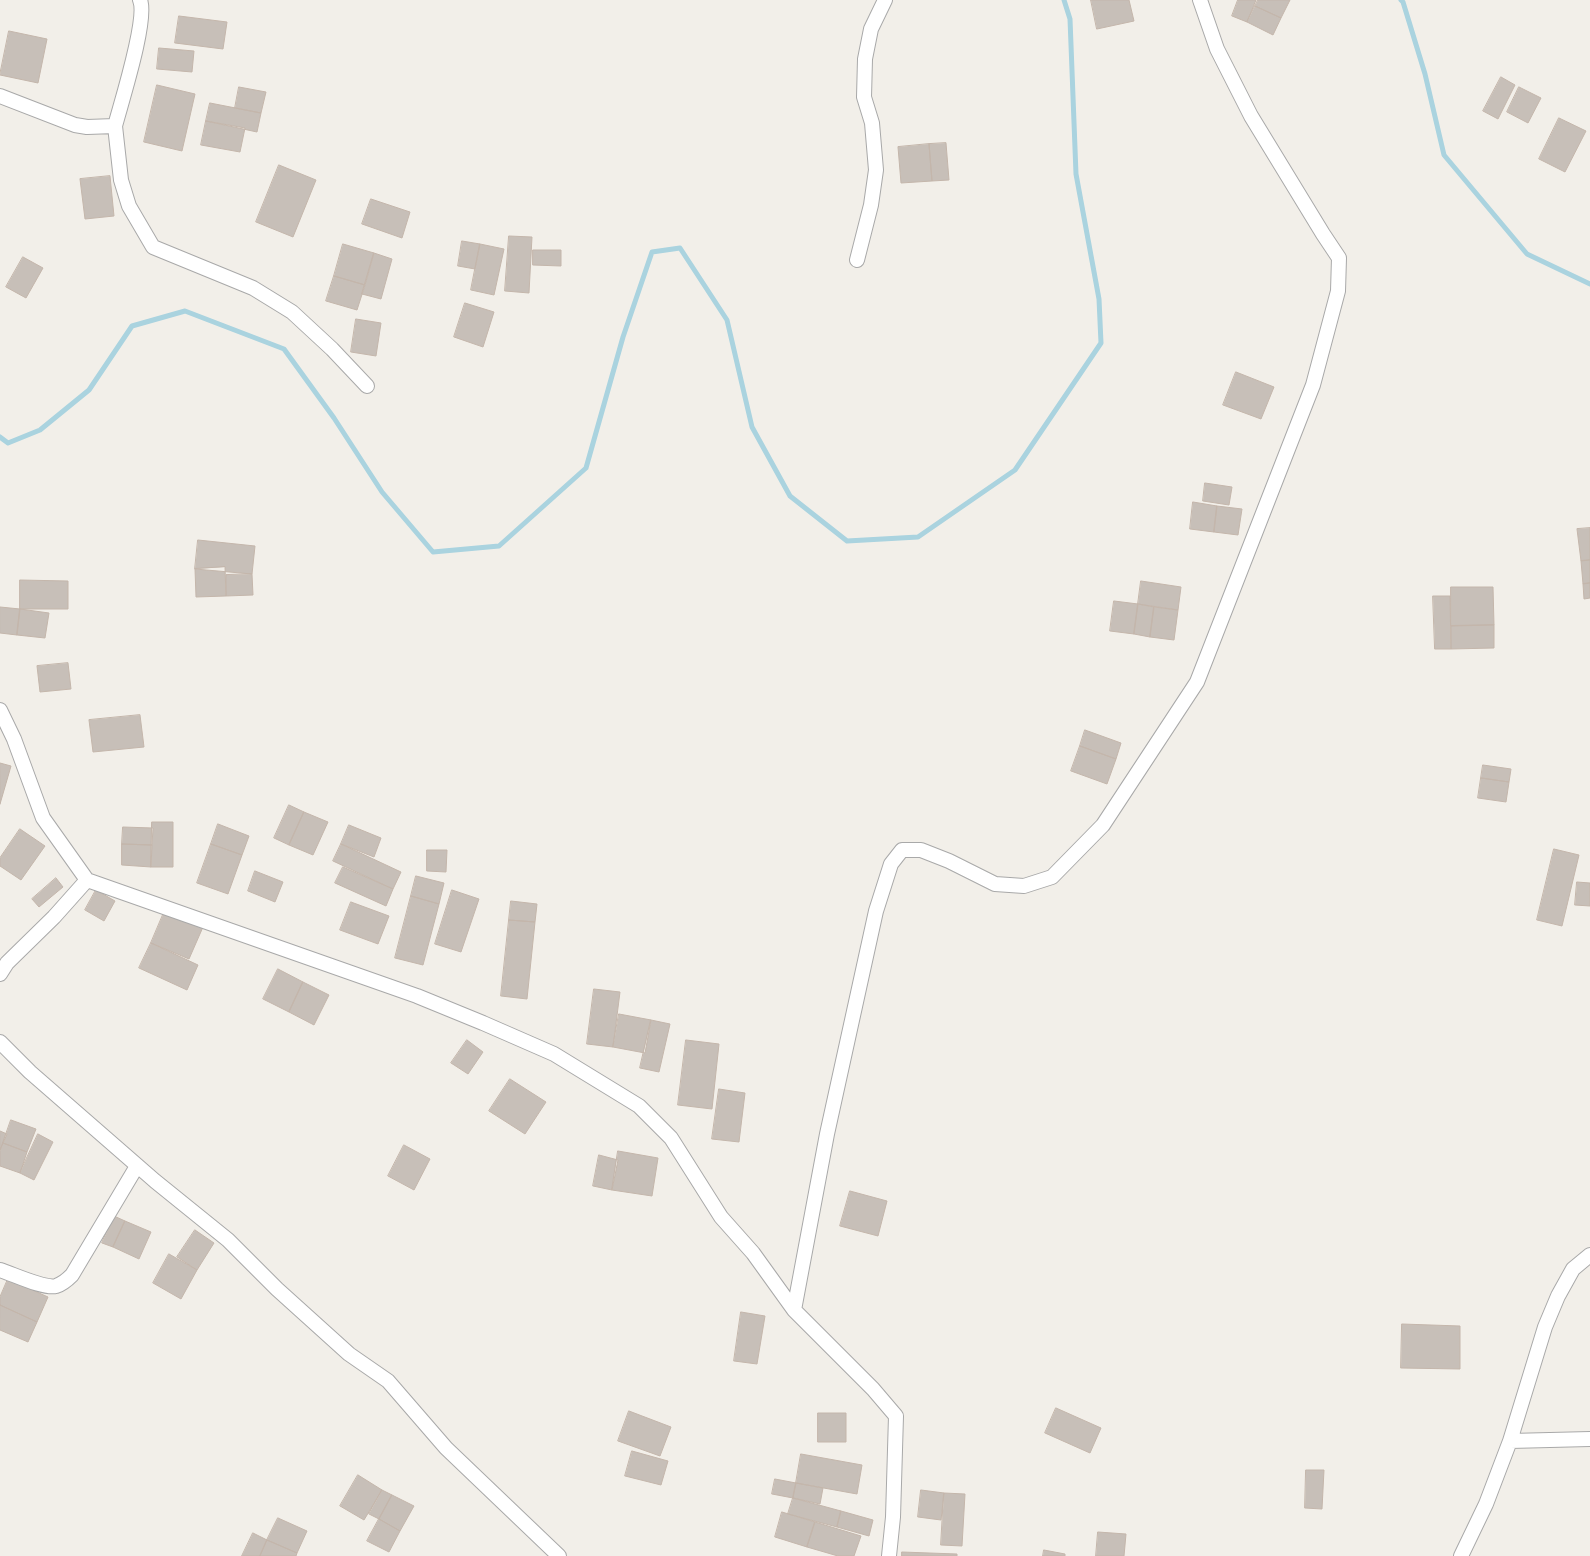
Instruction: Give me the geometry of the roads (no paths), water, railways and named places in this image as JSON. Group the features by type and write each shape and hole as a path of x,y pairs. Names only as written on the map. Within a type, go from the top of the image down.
{"street":[{"path":"140,0 142,4 140,28 115,126 121,180 129,206 153,246 253,288 292,312 332,349 367,386"},
{"path":"857,260 871,205 876,170 872,123 864,97 865,60 871,29 885,0"},
{"path":"794,1310 827,1134 876,911 891,864 902,850 921,850 949,861 995,884 1024,886 1052,877 1103,825 1197,682 1314,385 1338,291 1339,258 1250,116 1217,49 1200,0"},
{"path":"0,96 75,124 115,126"},
{"path":"0,710 14,739 43,818 87,880 417,996 554,1054 639,1106 671,1138 721,1217 753,1253 794,1310 873,1389 896,1416 893,1517 889,1556"},
{"path":"0,974 7,963 54,917 87,880"},
{"path":"0,1042 30,1072 137,1166 228,1240 277,1289 348,1354 388,1381 446,1448 559,1556"},
{"path":"0,1270 43,1285 55,1286 65,1281 72,1275 137,1166"},
{"path":"1461,1556 1486,1504 1510,1441 1545,1327 1558,1296 1574,1269 1590,1255"},
{"path":"1510,1441 1590,1438"}],"waterway":[{"path":"0,437 8,443 40,430 89,390 132,326 185,311 284,349 334,418 382,492 433,552 499,546 586,468 623,337 652,252 680,248 727,320 752,427 790,496 847,541 918,537 1015,470 1101,343 1099,299 1076,174 1070,19 1064,0"},
{"path":"1401,0 1425,74 1444,155 1527,254 1590,284"}]}
